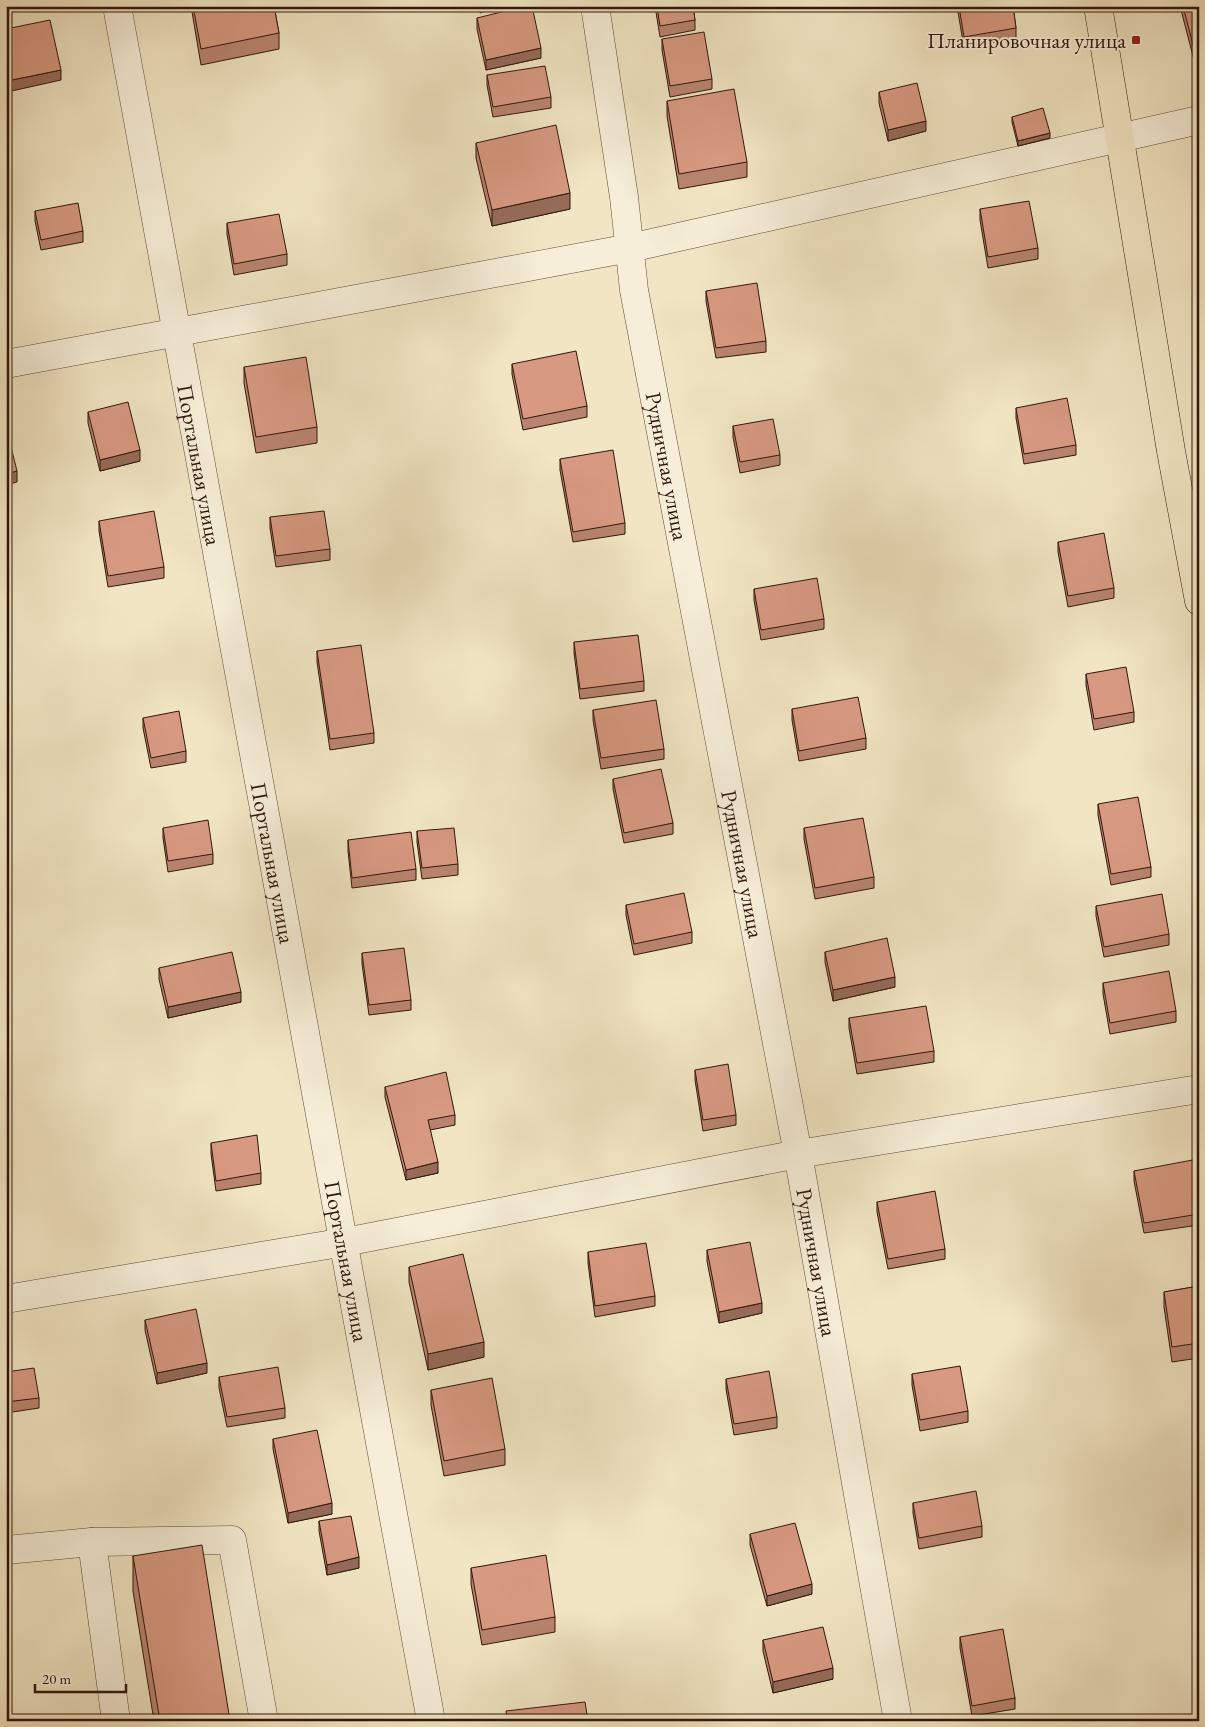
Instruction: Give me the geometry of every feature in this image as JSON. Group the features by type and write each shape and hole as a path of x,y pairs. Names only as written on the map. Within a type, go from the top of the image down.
{"main road":[{"path":"1098,6 1171,450 1199,602"}],"street":[{"name":"Портальная улица","path":"117,6 174,333 345,1242 431,1721"},
{"name":"Рудничная улица","path":"595,6 630,248 634,290 798,1154 898,1721"},
{"path":"6,364 630,248 1199,120"},
{"path":"6,1299 345,1242 798,1154 1199,1089"},
{"path":"6,1550 92,1542 232,1540 264,1721"},
{"path":"92,1542 116,1721"}],"building":[{"path":"193,6 274,6 279,33 201,49"},
{"path":"532,6 541,48 486,60 477,18"},
{"path":"657,6 693,6 695,20 660,26"},
{"path":"959,6 1013,6 1016,28 964,37"},
{"path":"1183,6 1199,6 1199,48 1194,49"},
{"path":"50,20 61,70 7,81 6,29"},
{"path":"704,32 712,79 670,86 662,39"},
{"path":"545,66 551,97 493,107 487,75"},
{"path":"917,83 926,121 888,130 879,92"},
{"path":"734,89 747,162 679,174 667,101"},
{"path":"1043,108 1050,133 1018,141 1012,117"},
{"path":"556,125 570,193 492,210 476,143"},
{"path":"1029,201 1038,248 988,257 980,209"},
{"path":"78,203 83,231 41,240 35,211"},
{"path":"279,214 287,254 234,264 227,223"},
{"path":"757,283 766,341 716,348 706,291"},
{"path":"576,351 587,406 523,419 512,364"},
{"path":"306,357 317,427 256,437 244,367"},
{"path":"1067,398 1076,445 1024,454 1016,408"},
{"path":"128,402 140,450 100,460 88,412"},
{"path":"773,419 780,455 740,462 733,426"},
{"path":"6,427 17,471 6,474"},
{"path":"613,450 625,523 573,532 560,459"},
{"path":"154,511 164,567 108,576 99,521"},
{"path":"324,511 330,549 276,556 270,517"},
{"path":"1104,533 1114,588 1068,596 1058,542"},
{"path":"817,578 824,619 761,630 754,589"},
{"path":"638,635 644,681 580,689 574,642"},
{"path":"361,645 374,733 330,739 317,651"},
{"path":"1126,667 1134,712 1094,719 1086,674"},
{"path":"858,697 866,738 799,751 792,709"},
{"path":"656,700 664,749 601,758 593,710"},
{"path":"179,711 186,751 151,758 143,718"},
{"path":"661,769 673,823 624,833 613,779"},
{"path":"1138,797 1151,867 1111,874 1098,804"},
{"path":"863,818 874,877 815,888 804,828"},
{"path":"208,820 213,854 168,861 163,828"},
{"path":"454,828 458,864 422,868 417,831"},
{"path":"411,832 416,869 352,878 348,840"},
{"path":"684,893 692,932 634,944 626,905"},
{"path":"1162,894 1169,934 1104,947 1096,906"},
{"path":"887,938 895,977 833,990 825,952"},
{"path":"404,948 411,1000 369,1005 362,953"},
{"path":"232,952 241,992 168,1007 159,968"},
{"path":"1169,971 1176,1011 1110,1023 1103,983"},
{"path":"926,1006 934,1051 857,1063 849,1018"},
{"path":"728,1064 736,1115 703,1120 695,1070"},
{"path":"446,1072 455,1115 428,1120 438,1162 406,1170 385,1087"},
{"path":"257,1135 261,1173 216,1181 211,1143"},
{"path":"1198,1159 1199,1214 1144,1223 1134,1171"},
{"path":"935,1191 945,1249 888,1259 877,1202"},
{"path":"750,1242 762,1303 719,1312 707,1250"},
{"path":"646,1243 655,1296 595,1306 588,1252"},
{"path":"463,1254 484,1342 428,1354 409,1267"},
{"path":"1199,1286 1199,1343 1172,1347 1164,1292"},
{"path":"196,1309 207,1363 157,1373 145,1320"},
{"path":"960,1366 968,1411 920,1420 912,1374"},
{"path":"278,1367 285,1408 227,1417 219,1377"},
{"path":"34,1368 39,1398 6,1402 6,1372"},
{"path":"769,1371 777,1417 734,1424 726,1379"},
{"path":"492,1378 505,1449 444,1461 431,1390"},
{"path":"317,1430 332,1503 288,1513 273,1439"},
{"path":"976,1491 982,1526 919,1538 913,1503"},
{"path":"351,1516 359,1557 327,1565 319,1521"},
{"path":"795,1523 812,1584 767,1596 750,1534"},
{"path":"202,1545 230,1721 160,1721 133,1556"},
{"path":"546,1555 555,1617 482,1630 471,1568"},
{"path":"823,1627 833,1668 773,1682 763,1640"},
{"path":"1003,1629 1015,1698 972,1706 960,1637"},
{"path":"585,1702 588,1721 507,1721 506,1711"}],"place":[{"name":"Планировочная улица","path":"1136,40"}]}
